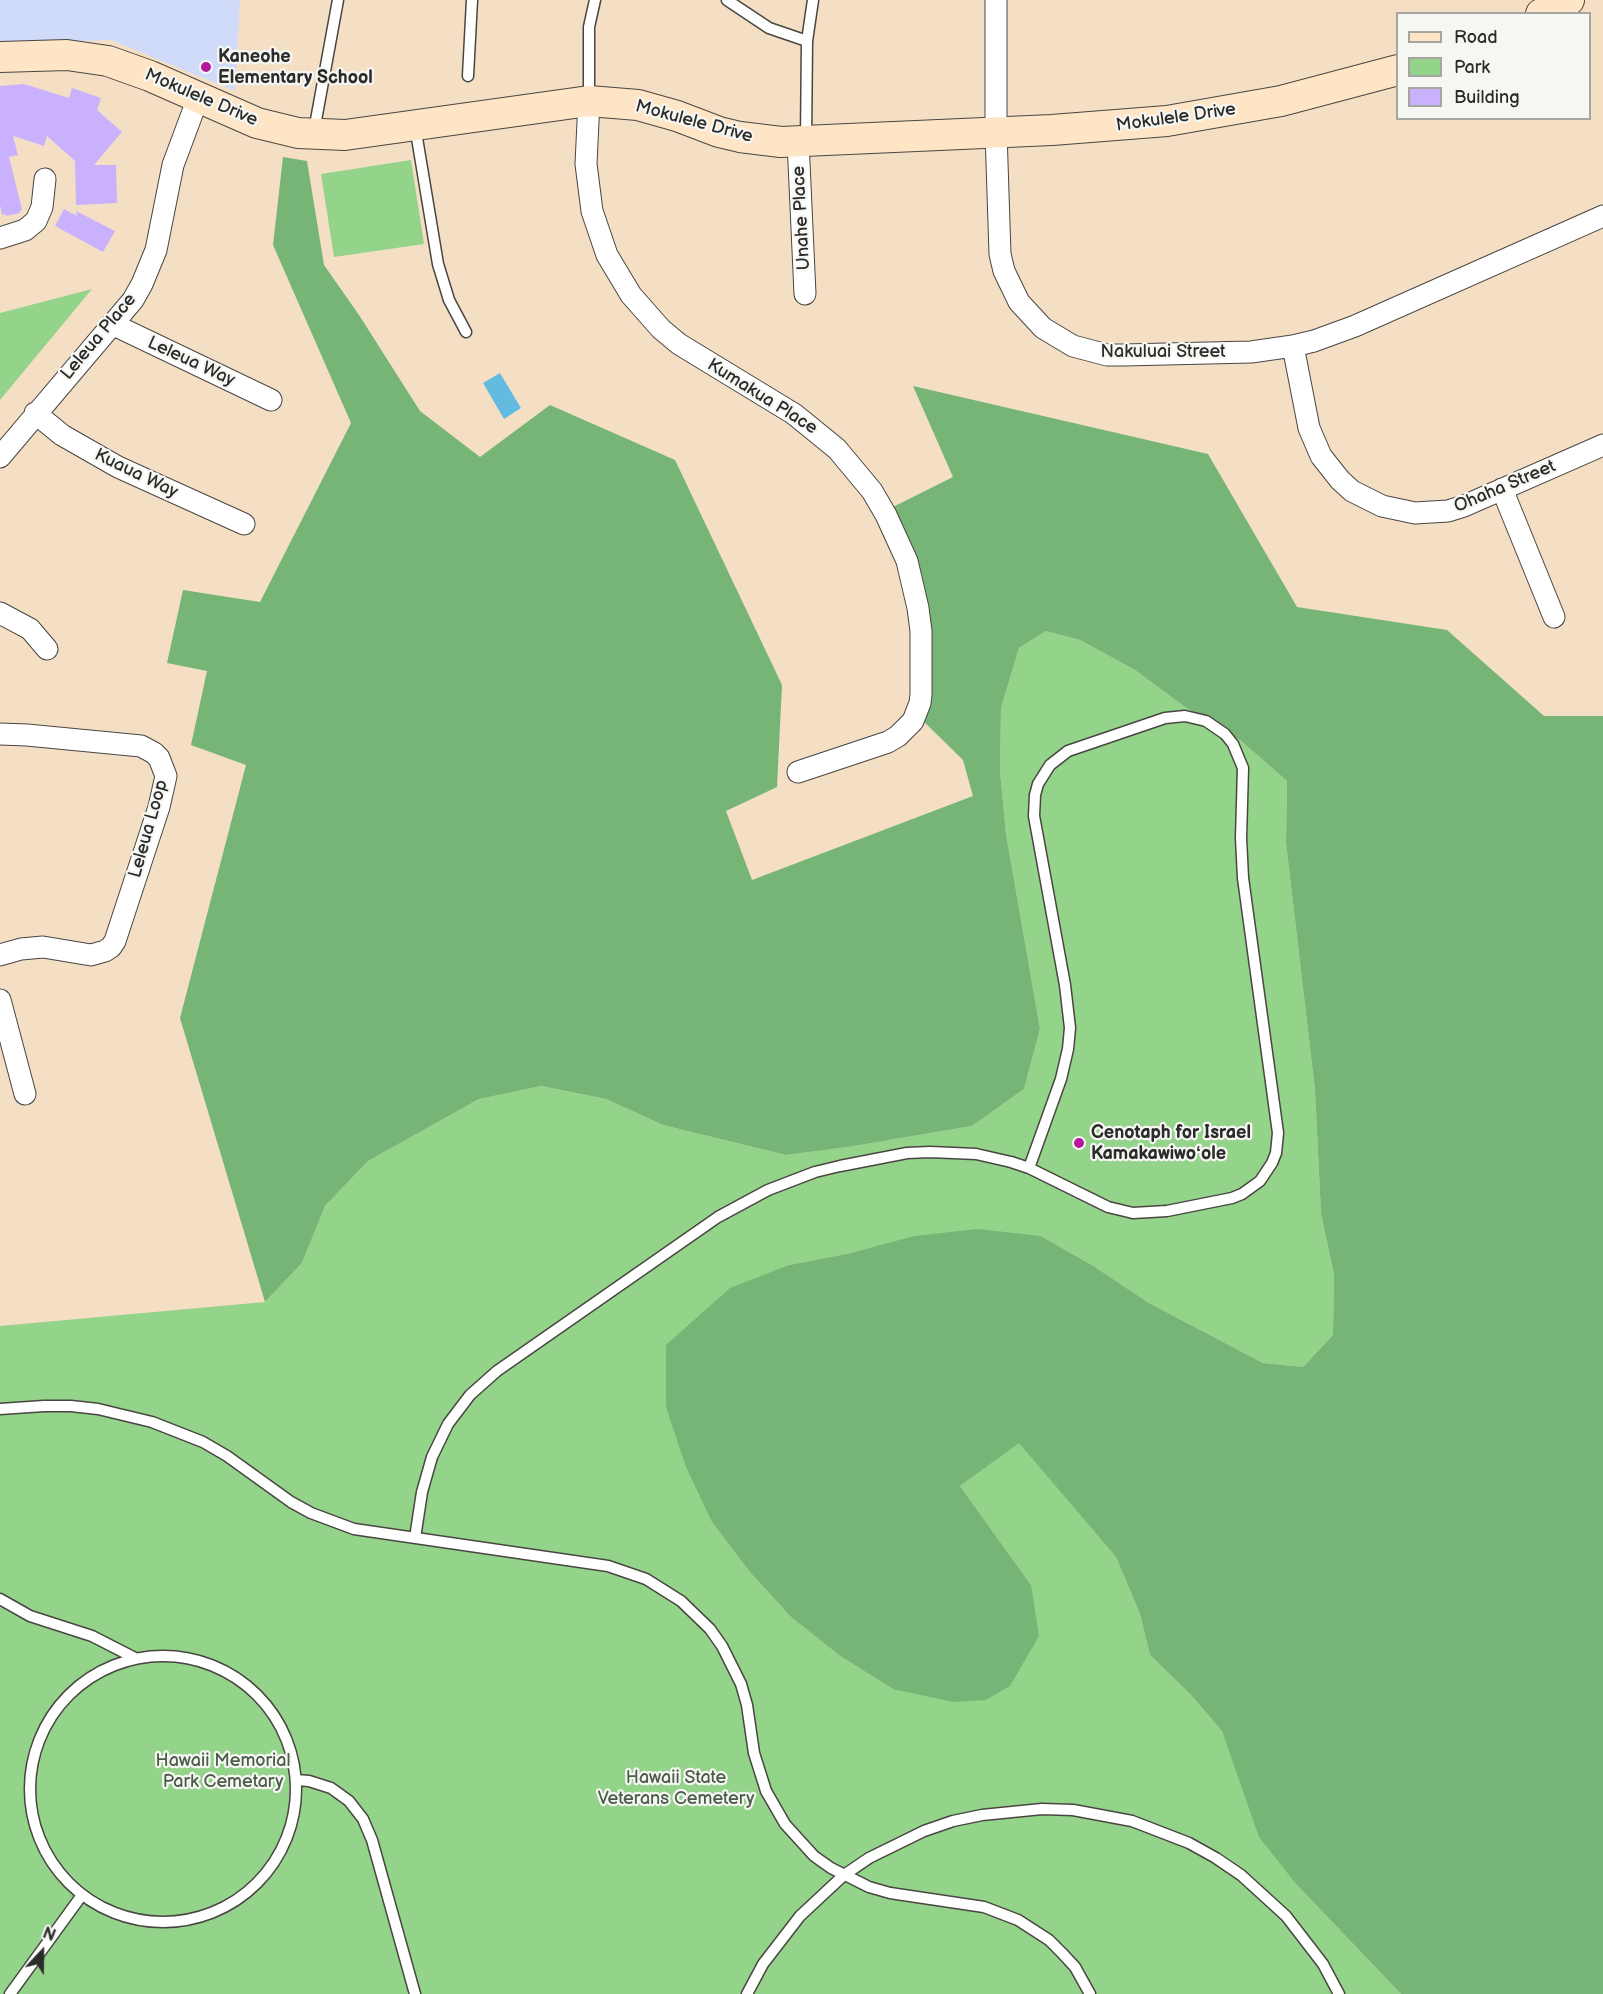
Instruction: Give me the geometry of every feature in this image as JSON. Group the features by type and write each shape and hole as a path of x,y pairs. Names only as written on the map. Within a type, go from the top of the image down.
{"street":[{"name":"Nakuluai Street","path":"996,0 999,237 1004,271 1019,302 1043,328 1073,346 1107,355 1251,352 1293,346 1345,330 1603,216"},
{"path":"1545,12 1569,0"},
{"name":"Mokulele Drive","path":"0,57 67,55 108,61 256,123 313,135 345,135 589,101 638,105 740,137 781,142 1110,127 1213,114 1281,101 1396,71"},
{"name":"Leleua Place","path":"0,457 132,300 150,268 156,250 169,179 198,98"},
{"name":"Kumakua Place","path":"589,101 586,164 592,211 607,255 631,295 661,330 679,344 794,414 837,449 872,491 907,561 921,631 921,694 913,721 898,736 888,741 798,772"},
{"name":"Unahe Place","path":"802,141 805,294"},
{"path":"0,238 25,230 36,220 42,207 45,179"},
{"name":"Leleua Way","path":"111,324 271,400"},
{"name":"Ohaha Street","path":"1293,346 1309,428 1314,442 1330,469 1352,490 1382,506 1415,513 1448,511 1603,445"},
{"name":"Kuaua Way","path":"35,413 62,435 109,462 244,524"},
{"path":"1502,489 1554,617"},
{"path":"0,613 30,629 47,649"},
{"name":"Leleua Loop","path":"0,734 141,746 159,758 166,776 159,807 115,941 111,947 91,955 43,947 21,949 0,955"},
{"path":"0,1000 25,1094"}],"lane":[{"path":"313,135 338,0"},
{"path":"468,76 472,0"},
{"path":"589,101 589,27 596,0"},
{"path":"727,0 770,28 807,41"},
{"path":"802,141 807,41 813,0"},
{"path":"415,126 438,264 449,300 466,332"},
{"path":"415,1538 422,1492 432,1457 448,1424 470,1395 497,1371 718,1217 768,1190 815,1172 907,1154 942,1152 976,1154 1029,1168 1108,1207 1133,1213 1150,1213 1232,1198 1260,1181 1276,1153 1278,1132 1242,868 1243,768 1233,744 1225,734 1206,721 1185,716 1165,718 1068,751 1050,765 1038,784 1034,816 1065,985 1070,1028 1061,1080 1029,1168"},
{"path":"0,1409 71,1406 98,1409 152,1422 203,1442 227,1456 291,1502 321,1518 354,1529 608,1566 646,1580 681,1600 710,1629 733,1665 747,1705 759,1772 775,1808 785,1824 806,1848 831,1868 869,1887 890,1893 984,1907 1018,1920 1049,1940 1062,1953 1075,1967 1090,1994"},
{"path":"0,1599 30,1616 92,1636 135,1658"},
{"path":"173,1656 192,1659 227,1672 243,1683 258,1695 280,1726 294,1761 296,1780 293,1818 280,1854 257,1884 226,1906 191,1919 153,1922 116,1913 82,1895 55,1868 37,1834 29,1797 32,1760 37,1741 46,1724 69,1694 99,1671 135,1658 173,1656"},
{"path":"296,1780 309,1781 331,1788 349,1801 363,1819 372,1840 415,1994"},
{"path":"747,1994 780,1939 800,1916 844,1875 869,1858 924,1831 982,1815 1012,1810 1073,1810 1132,1821 1198,1848 1241,1875 1264,1895 1305,1939 1323,1964 1339,1994"},
{"path":"10,1994 82,1895"}],"shaded area":[{"name":"Kaneohe Elementary School","path":"0,0 240,0 235,91 111,40 0,43"}],"green space":[{"path":"283,157 307,161 324,265 420,411 480,457 550,405 675,460 782,685 777,787 726,811 752,880 973,796 963,760 914,712 918,577 885,511 953,477 913,386 1208,454 1297,607 1447,630 1544,716 1603,716 1603,1994 1401,1994 1297,1885 1259,1837 1222,1731 1191,1695 1150,1655 1140,1614 1116,1557 1019,1443 960,1486 1031,1585 1039,1636 1010,1686 986,1700 953,1702 893,1689 840,1656 791,1617 749,1571 712,1522 686,1467 666,1407 666,1345 730,1288 789,1265 851,1253 914,1236 978,1229 1041,1236 1095,1267 1149,1303 1263,1363 1303,1367 1333,1335 1334,1274 1321,1214 1315,1090 1286,843 1287,781 1240,740 1185,707 1135,670 1080,640 1046,631 1019,648 1001,708 1000,771 1006,834 1040,1029 1024,1089 972,1126 786,1155 663,1125 606,1099 541,1086 479,1099 368,1161 325,1206 302,1263 265,1302 180,1018 246,765 191,745 207,671 167,663 183,590 260,602 351,423 273,245"},
{"path":"411,160 424,244 334,257 321,174"},
{"path":"92,289 0,400 0,313"},
{"name":"Hawaii Memorial Park Cemetary","path":"1046,631 1080,640 1135,670 1185,707 1240,740 1287,781 1286,843 1315,1090 1321,1214 1334,1274 1333,1335 1303,1367 1263,1363 1149,1303 1095,1267 1041,1236 851,1253 789,1265 712,1522 749,1571 791,1617 840,1656 893,1689 1031,1585 960,1486 1019,1442 1116,1557 1140,1614 1150,1655 1191,1695 1222,1731 1232,1756 1297,1885 1401,1994 0,1994 0,1326 265,1302 302,1263 325,1206 368,1161 479,1099 541,1086 606,1099 663,1125 786,1155 972,1126 1024,1089 1040,1029 1006,834 1000,771 1001,708 1019,648"}],"water":[{"path":"500,373 521,408 504,419 483,383"}],"building":[{"path":"24,84 69,98 72,88 101,98 97,110 122,132 94,165 116,165 117,203 76,205 75,161 47,136 44,146 13,136 18,155 9,157 22,210 19,211 20,213 2,215 0,205 0,86"},
{"path":"64,209 77,216 76,211 115,231 103,252 55,226"}],"place":[{"name":"Kaneohe Elementary School","path":"206,67"},
{"name":"Cenotaph for Israel Kamakawiwoʻole","path":"1079,1143"}],"park label":[{"name":"Hawaii State Veterans Cemetery","path":"676,1788"}]}
